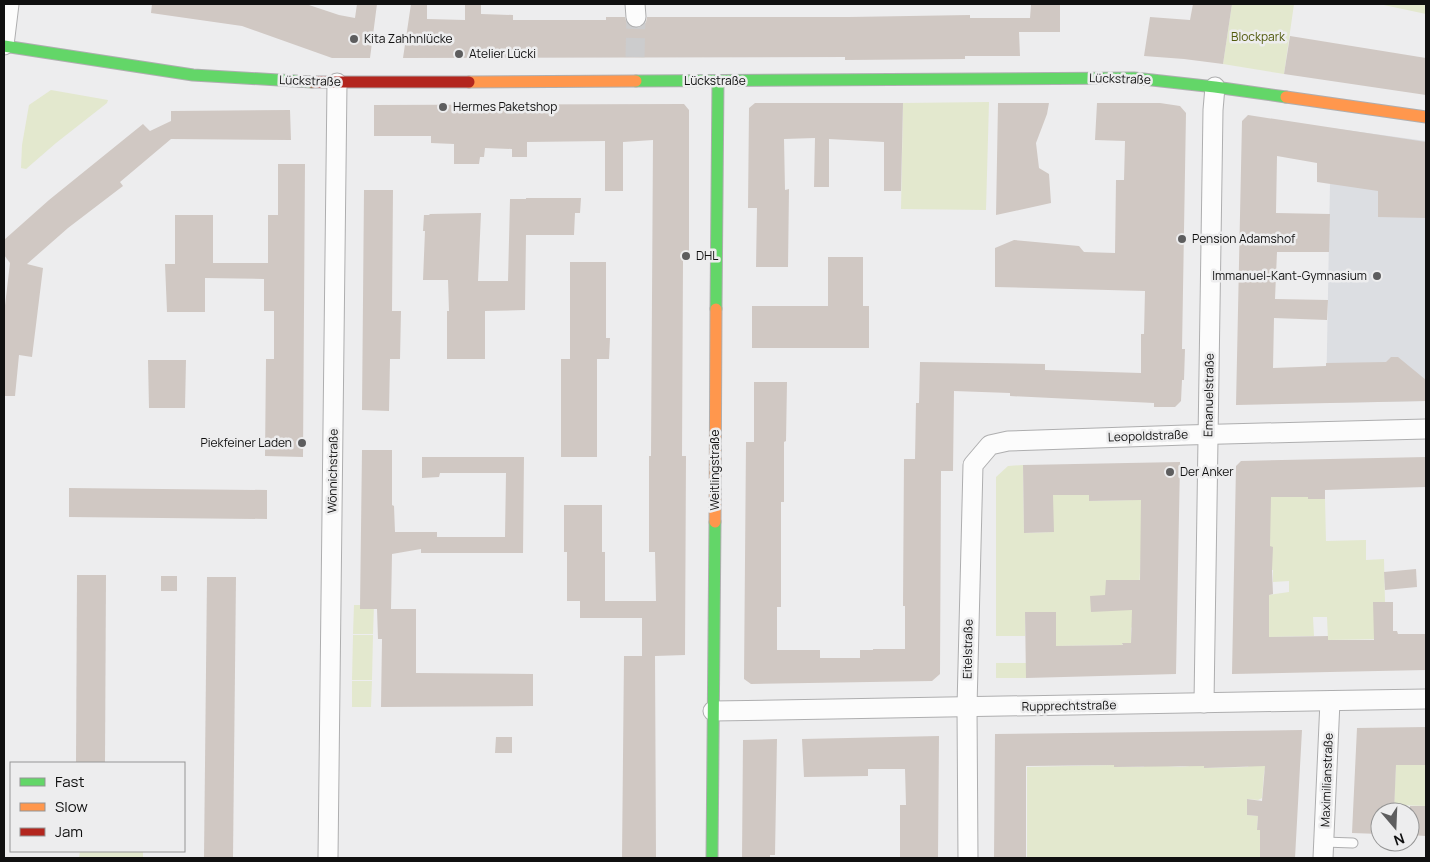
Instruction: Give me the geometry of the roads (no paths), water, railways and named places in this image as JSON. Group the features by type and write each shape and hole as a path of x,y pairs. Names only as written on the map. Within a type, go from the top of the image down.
{"street":[{"path":"4,45 9,4"},
{"name":"Lückstraße","path":"4,45 194,75 337,83 1134,78 1426,117"},
{"name":"Weitlingstraße","path":"712,858 718,81"},
{"name":"Wönnichstraße","path":"328,858 337,83"},
{"name":"Emanuelstraße","path":"1204,703 1213,110 1215,88"},
{"name":"Leopoldstraße","path":"990,445 1008,441 1426,429"},
{"name":"Eitelstraße","path":"968,858 967,707 973,465 990,445"},
{"name":"Rupprechtstraße","path":"713,711 1426,699"},
{"name":"Maximilianstraße","path":"1324,850 1330,701"}],"lane":[{"path":"1324,850 1353,843"}],"tunnel":[{"path":"635,57 636,17"}],"place":[{"name":"Kita Zahhnlücke","path":"354,39"},
{"name":"Atelier Lücki","path":"459,54"},
{"name":"Hermes Paketshop","path":"443,107"},
{"name":"Pension Adamshof","path":"1182,239"},
{"name":"DHL","path":"686,256"},
{"name":"Immanuel-Kant-Gymnasium","path":"1377,276"},
{"name":"Piekfeiner Laden","path":"302,443"},
{"name":"Der Anker","path":"1170,472"}],"park label":[{"name":"Blockpark","path":"1258,37"}]}
